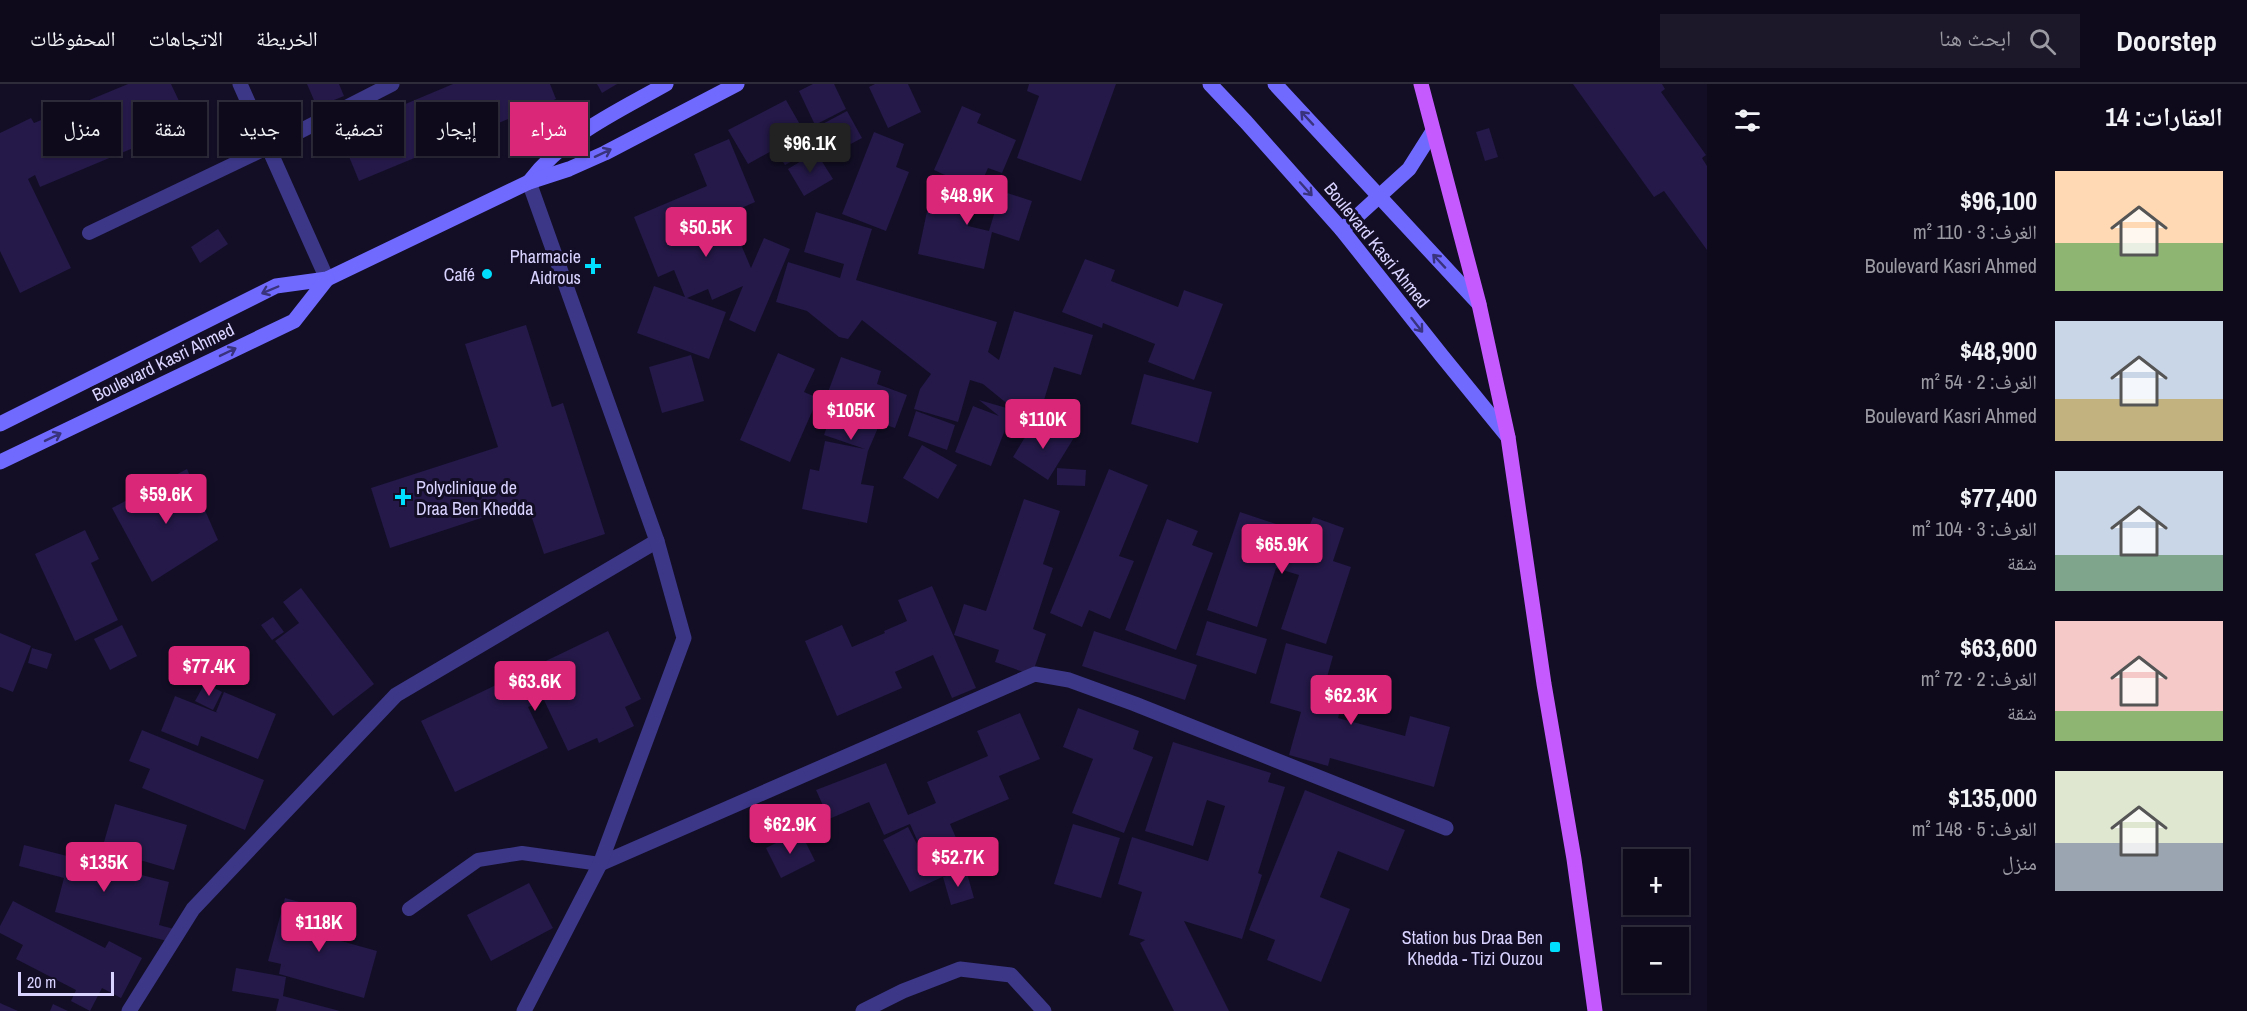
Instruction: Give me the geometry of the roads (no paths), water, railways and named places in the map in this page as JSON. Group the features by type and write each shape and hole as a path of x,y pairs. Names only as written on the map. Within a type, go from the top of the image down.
{"main road":[{"name":"Boulevard Kasri Ahmed","path":"530,182 554,152 572,139 666,84"},
{"name":"Boulevard Kasri Ahmed","path":"0,424 276,286 327,279 530,182 559,173 605,153 737,84"},
{"name":"Boulevard Kasri Ahmed","path":"1210,84 1342,230 1508,437"},
{"name":"Boulevard Kasri Ahmed","path":"1275,84 1479,304"},
{"path":"1421,84 1479,304 1508,437 1544,684 1574,859 1595,1011"},
{"path":"1342,230 1409,169 1433,131"},
{"name":"Boulevard Kasri Ahmed","path":"0,462 294,321 327,279"}],"street":[{"path":"240,84 248,102"},
{"path":"301,130 383,86"},
{"path":"273,156 327,279"},
{"path":"524,1011 600,864 684,638 657,541 530,182"},
{"path":"129,1011 193,909 396,695 657,541"},
{"path":"600,864 813,773 1035,674 1070,680 1135,704 1446,828"},
{"path":"863,1011 903,991 960,969 1011,975 1044,1011"}],"lane":[{"path":"89,233 250,156"},
{"path":"409,909 478,860 522,853 600,864"}],"place":[{"name":"Pharmacie Aidrous","path":"593,266"},
{"name":"Café","path":"487,274"},
{"name":"Polyclinique de Draa Ben Khedda","path":"403,497"},
{"name":"Station bus Draa Ben Khedda - Tizi Ouzou","path":"1555,947"}]}
